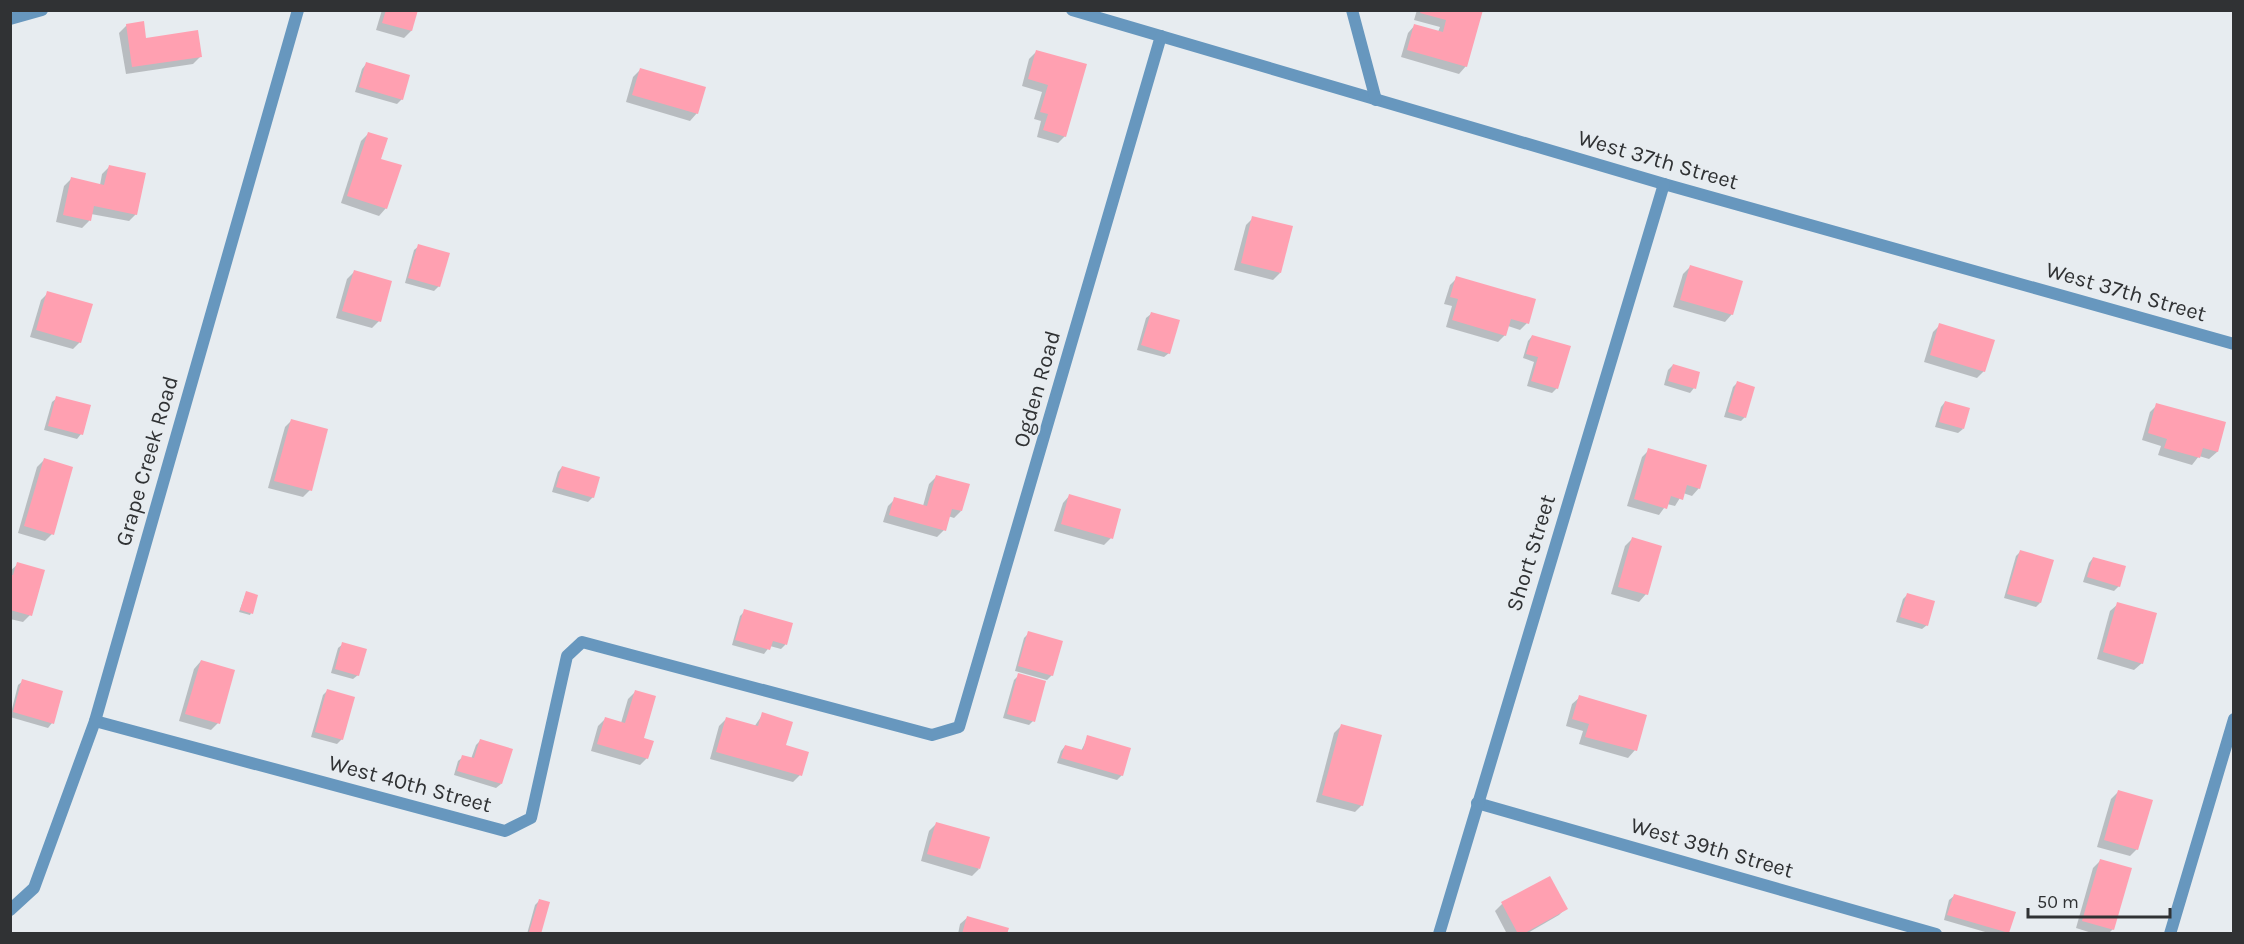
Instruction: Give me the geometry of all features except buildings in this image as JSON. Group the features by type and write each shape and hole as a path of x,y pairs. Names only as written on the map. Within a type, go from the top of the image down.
{"street":[{"path":"10,19 42,10"},
{"name":"Grape Creek Road","path":"10,910 34,888 95,721 298,10"},
{"name":"West 37th Street","path":"1072,10 1664,184 2234,344"},
{"path":"1352,10 1376,100"},
{"name":"Ogden Road","path":"932,735 959,727 1161,36"},
{"name":"Short Street","path":"1439,933 1664,184"},
{"name":"West 40th Street","path":"95,721 505,831 531,818 567,656 582,642 932,735"},
{"path":"2170,933 2234,720"},
{"name":"West 39th Street","path":"1477,803 1936,933"}]}
